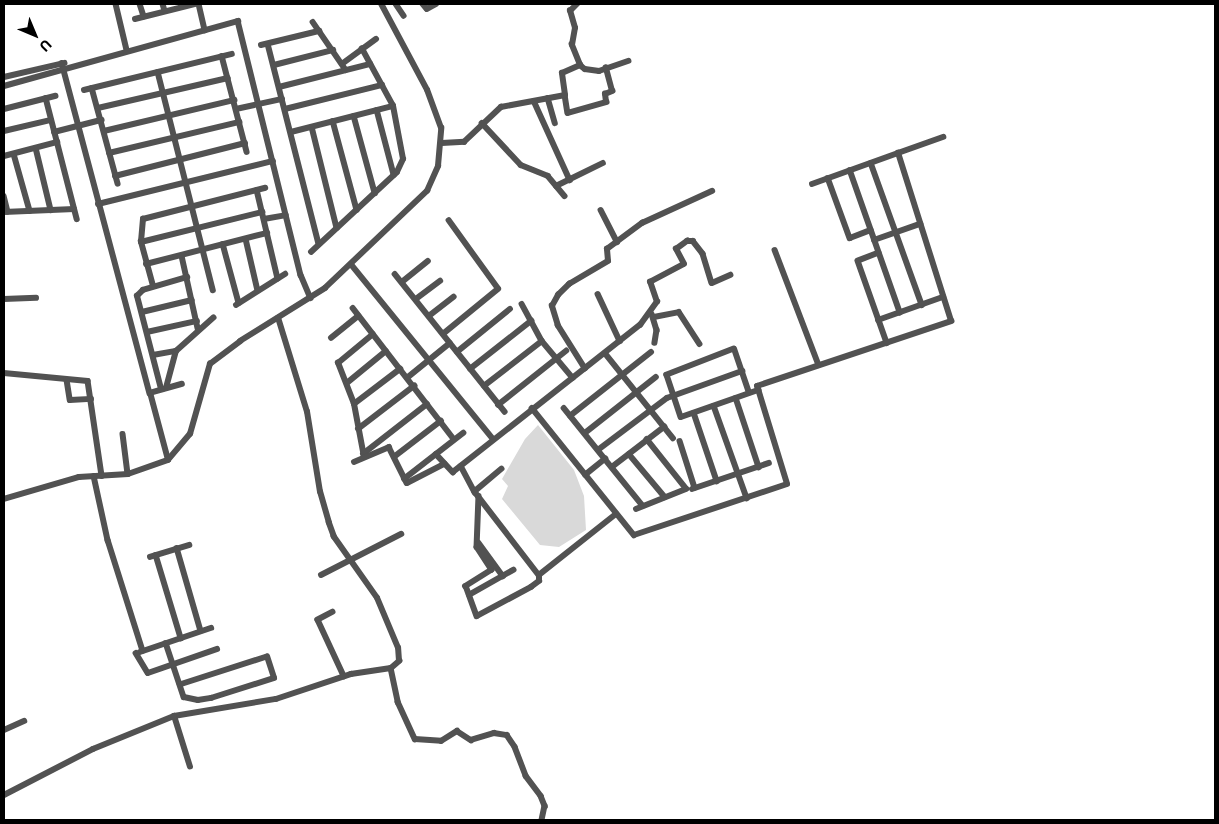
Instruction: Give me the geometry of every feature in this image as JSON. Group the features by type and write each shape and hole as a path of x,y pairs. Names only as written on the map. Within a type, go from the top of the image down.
{"street":[{"path":"116,4 127,50"},
{"path":"140,4 144,16"},
{"path":"163,4 165,11"},
{"path":"135,19 195,4"},
{"path":"199,4 205,30"},
{"path":"4,499 71,479 94,476 102,472 128,473 168,459 190,434 210,364 229,348 310,296 351,264 427,191 436,173 442,143 440,124 427,90 381,4"},
{"path":"396,4 404,16"},
{"path":"423,4 427,9 436,4"},
{"path":"577,4 570,11 575,28 572,45 580,66 585,70 606,68 628,61"},
{"path":"4,86 64,70 73,64 238,21 304,285 310,296"},
{"path":"313,22 346,70"},
{"path":"261,45 319,31"},
{"path":"342,64 376,39"},
{"path":"268,44 319,244"},
{"path":"311,252 394,176 400,167 404,150 393,106 362,49"},
{"path":"274,65 333,50"},
{"path":"84,90 232,54"},
{"path":"222,56 247,152"},
{"path":"4,77 62,63 73,64"},
{"path":"62,63 164,452 168,459"},
{"path":"279,87 370,64"},
{"path":"580,66 562,73 568,114 606,102 605,94 612,91 606,68"},
{"path":"158,72 213,290"},
{"path":"98,108 228,78"},
{"path":"285,109 382,85"},
{"path":"92,88 118,184"},
{"path":"442,143 464,142 501,107 565,95"},
{"path":"4,109 56,96"},
{"path":"46,98 77,219"},
{"path":"548,98 555,123"},
{"path":"236,108 282,99"},
{"path":"104,131 234,100"},
{"path":"534,101 570,180"},
{"path":"291,132 393,106"},
{"path":"377,110 394,176"},
{"path":"354,116 375,193"},
{"path":"4,131 51,120"},
{"path":"54,132 101,120"},
{"path":"333,121 356,210"},
{"path":"109,153 239,122"},
{"path":"482,123 521,165 535,173 544,174 565,196"},
{"path":"312,127 337,228"},
{"path":"812,184 944,137"},
{"path":"4,156 57,142"},
{"path":"115,176 245,143"},
{"path":"36,148 52,210"},
{"path":"532,408 616,514 636,535 787,484 757,386 951,322 898,153"},
{"path":"14,154 30,211"},
{"path":"98,204 273,160"},
{"path":"556,186 603,163"},
{"path":"871,163 922,305"},
{"path":"850,170 900,312"},
{"path":"828,178 850,238 871,230"},
{"path":"153,286 141,242 145,217 265,188"},
{"path":"257,190 278,279"},
{"path":"585,369 558,326 552,306 565,287 608,261 606,250 617,242 665,211 712,191"},
{"path":"4,196 6,212 74,209"},
{"path":"601,210 617,242"},
{"path":"141,242 262,212"},
{"path":"264,219 286,215"},
{"path":"443,334 498,289 449,221"},
{"path":"874,240 920,224"},
{"path":"146,264 267,233"},
{"path":"246,239 258,291"},
{"path":"436,454 452,472 462,466 532,408 585,369 652,315 657,302 650,282 684,264 676,249 687,241 693,241 703,254 712,283 730,275"},
{"path":"223,244 237,304 285,274"},
{"path":"776,250 819,365"},
{"path":"879,254 858,261 886,343"},
{"path":"182,256 198,328"},
{"path":"402,282 428,261"},
{"path":"351,264 493,439"},
{"path":"396,274 504,412"},
{"path":"164,388 153,355 138,294 153,286 187,277"},
{"path":"416,299 440,281"},
{"path":"598,294 620,341"},
{"path":"429,316 453,297"},
{"path":"878,320 943,297"},
{"path":"4,299 36,298"},
{"path":"142,312 192,300"},
{"path":"522,304 542,341 573,378"},
{"path":"353,308 454,439"},
{"path":"457,352 510,309"},
{"path":"652,315 679,312 700,344"},
{"path":"652,315 657,330 655,344"},
{"path":"331,338 358,316"},
{"path":"164,388 176,351 198,328 212,318"},
{"path":"4,795 92,749 174,716 276,700 344,676 391,668 399,661 398,648 377,598 334,537 324,507 308,412 278,318"},
{"path":"147,332 197,320"},
{"path":"470,369 531,321"},
{"path":"364,455 354,404 338,361 373,334"},
{"path":"484,386 542,341"},
{"path":"407,378 450,343"},
{"path":"749,393 734,350 667,374 681,417 758,390"},
{"path":"153,355 176,351"},
{"path":"347,383 386,351"},
{"path":"498,405 566,351"},
{"path":"570,416 651,352"},
{"path":"605,353 673,438"},
{"path":"354,404 400,369"},
{"path":"598,450 650,409 674,396 742,371"},
{"path":"4,373 67,380 87,380 102,472"},
{"path":"584,433 656,377"},
{"path":"67,380 70,400 91,399"},
{"path":"150,393 182,384"},
{"path":"358,429 414,386"},
{"path":"736,398 759,467"},
{"path":"354,462 427,404"},
{"path":"714,406 747,498"},
{"path":"564,408 643,506"},
{"path":"694,413 717,481"},
{"path":"394,457 441,421"},
{"path":"612,468 664,427"},
{"path":"404,479 462,432"},
{"path":"123,434 128,473"},
{"path":"636,509 684,491 686,488 647,440"},
{"path":"680,441 694,489 769,463"},
{"path":"364,455 387,447 407,483 444,464"},
{"path":"629,454 665,498"},
{"path":"585,475 605,459"},
{"path":"462,466 477,494 540,576"},
{"path":"502,469 477,494 477,547 492,571 468,584 478,616 531,587 539,580 540,576 616,514"},
{"path":"94,476 108,540 137,653 148,673 217,649"},
{"path":"321,576 352,562 401,534"},
{"path":"478,541 503,576"},
{"path":"181,638 153,556 189,545"},
{"path":"177,548 201,631"},
{"path":"470,595 513,570"},
{"path":"333,612 318,620 344,676"},
{"path":"137,653 212,628"},
{"path":"166,643 173,664 180,685 184,697 198,700 274,678 267,657 180,685"},
{"path":"391,668 398,702 415,739 441,741 457,731 471,740 494,733 507,735 515,747 526,776 541,796 545,806 542,820"},
{"path":"174,716 190,767"},
{"path":"4,730 24,721"}],"shaded area":[{"path":"538,425 574,470 584,496 586,530 559,547 540,545 502,499 508,486 502,479 525,439"}]}
